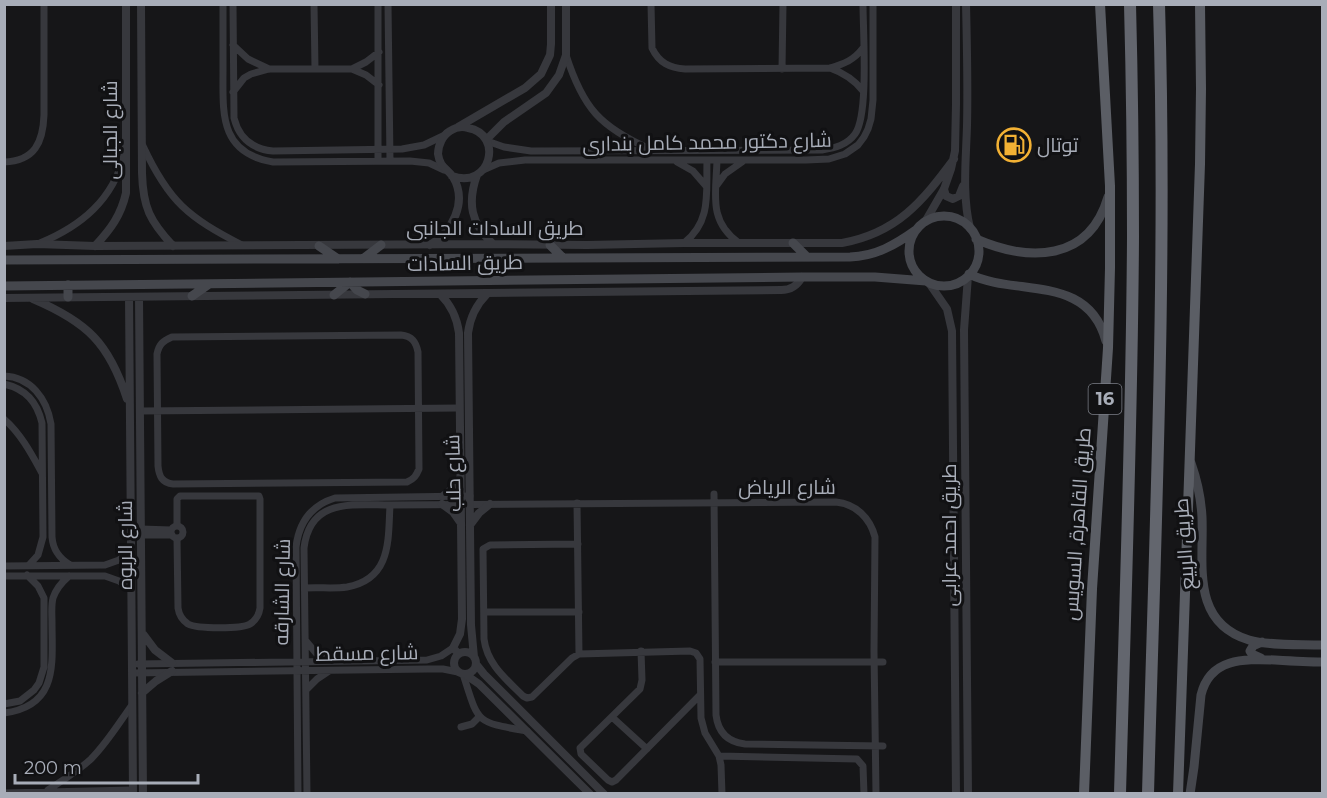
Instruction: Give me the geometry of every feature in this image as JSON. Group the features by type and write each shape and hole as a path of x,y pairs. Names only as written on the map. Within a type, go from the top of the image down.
{"highway":[{"name":"طريق القاهرة, السويس","path":"1084,794 1092,589 1108,348 1110,268 1110,186 1100,4"},
{"name":"16","path":"1120,794 1133,278 1130,4"},
{"path":"1148,794 1160,369 1159,4"},
{"path":"1178,794 1201,127 1200,4"}],"main road":[{"path":"976,239 1003,249 1031,254 1064,249 1083,237 1096,224 1105,206 1110,186"},
{"path":"947,216 960,220 970,228 976,239 978,258 969,275 958,283 947,286 936,285 928,282 915,270 909,255 911,240 916,230 925,222 947,216"},
{"name":"طريق السادات","path":"4,260 857,256 890,248 916,230"},
{"path":"793,243 807,257"},
{"path":"364,258 381,245"},
{"path":"550,245 562,257"},
{"path":"319,246 338,259"},
{"path":"969,275 991,282 1047,289 1069,297 1088,309 1095,317 1108,348"},
{"name":"طريق السادات","path":"4,286 802,277 876,277 928,282"},
{"path":"334,295 350,282 357,290 365,294"},
{"path":"192,296 209,284"},
{"path":"68,285 68,297"},
{"name":"طريق الربيع","path":"1190,459 1201,506 1202,580 1207,602 1214,615 1230,631 1247,639 1323,645"},
{"path":"1263,642 1253,646 1250,651 1251,654 1267,660"},
{"path":"1190,794 1201,695 1207,680 1218,668 1239,661 1323,662"}],"street":[{"path":"4,162 25,157 32,152 41,138 43,130 44,4"},
{"name":"شارع الجبالى","path":"95,246 116,221 123,207 126,192 126,4"},
{"name":"شارع الجبالى","path":"141,4 143,198 155,224 173,246"},
{"path":"223,4 224,120 232,138 245,152 273,162 420,161 464,178 480,172"},
{"path":"233,4 233,108 236,127 247,142 263,150 273,151 414,148 445,135 525,88 541,74 550,55 551,4"},
{"path":"314,4 315,69"},
{"path":"378,4 378,161"},
{"path":"388,4 390,161"},
{"path":"487,140 504,122 546,93 559,75 566,55 566,4"},
{"path":"651,4 652,48 655,55 667,65 675,68 830,68 845,63 863,48"},
{"path":"783,4 783,69"},
{"name":"شارع دكتور محمد كامل بندارى","path":"487,140 504,147 531,151 806,150 831,149 841,146 849,141 859,127 861,118 863,4"},
{"name":"شارع دكتور محمد كامل بندارى","path":"480,172 499,164 525,160 806,160 829,159 845,154 858,145 864,137 871,119 873,4"},
{"path":"925,222 944,189 954,159 956,4"},
{"path":"966,4 966,210 970,228"},
{"path":"233,45 248,59 269,69"},
{"path":"352,69 379,52"},
{"path":"566,55 578,88 596,114 619,134 653,150"},
{"path":"830,68 845,74 863,91"},
{"path":"233,92 244,78 269,69 352,69 366,75 379,86"},
{"path":"956,104 967,104"},
{"path":"223,109 233,108"},
{"path":"458,128 474,129 487,140 489,156 473,186 471,198 479,229 493,244"},
{"path":"430,245 445,234 455,218 457,209 458,192 439,158 438,150 445,135"},
{"path":"142,143 164,186 183,208 206,226 242,245"},
{"path":"37,244 73,227 103,200 114,183 127,144"},
{"path":"806,150 806,160"},
{"name":"طريق السادات الجانبى","path":"4,246 37,244 319,246 832,243 852,241 891,225 923,199 954,159"},
{"path":"675,160 693,171 706,186"},
{"path":"684,243 696,232 703,219 707,160"},
{"path":"717,160 716,213 724,230 739,243"},
{"path":"716,187 731,168 745,160"},
{"path":"944,189 946,196 956,198 961,193 966,180"},
{"name":"طريق احمد عرابى","path":"968,794 964,330 969,275"},
{"path":"4,298 781,290 792,288 800,282 802,277"},
{"name":"طريق احمد عرابى","path":"928,282 943,303 952,331 956,794"},
{"name":"شارع حلب","path":"440,294 452,308 458,324 460,477 470,525 471,625 475,661"},
{"name":"شارع حلب","path":"456,651 462,624 460,522 465,500 468,333 476,307 487,294"},
{"name":"شارع الربوه","path":"129,297 133,792"},
{"name":"شارع الربوه","path":"140,297 143,794"},
{"path":"30,298 73,319 101,344 117,370 130,406"},
{"path":"407,336 416,344 418,352 419,469 417,475 407,482 167,483 159,473 158,411 157,354 161,344 172,337 407,336"},
{"path":"129,345 140,344"},
{"path":"953,374 964,373"},
{"path":"4,376 20,379 30,385 45,402 49,412 52,537 54,548 63,561 70,565"},
{"path":"4,384 15,387 31,398 42,423 43,537 41,548 29,565"},
{"path":"140,411 459,408"},
{"path":"4,419 18,433 43,475"},
{"path":"460,477 443,500 460,522"},
{"path":"714,494 715,662 717,722 720,729 730,740 745,744 879,746"},
{"path":"180,495 259,496 260,608 253,622 244,626 197,627 190,625 182,618 178,608 174,532 177,500 180,495"},
{"name":"شارع الشارقه","path":"298,794 297,537 300,528 310,512 326,501 336,498 465,500"},
{"name":"شارع الشارقه","path":"307,794 305,538 314,520 329,509 339,506 390,505 443,500"},
{"name":"شارع الرياض","path":"465,500 490,504 836,502 860,511 875,537 879,662 879,746 876,794"},
{"path":"577,503 579,654"},
{"path":"470,525 490,504"},
{"path":"305,588 349,586 365,580 377,570 388,548 390,505"},
{"path":"141,532 174,532"},
{"path":"578,544 487,546 483,552 487,655 496,669 525,697 532,697 579,654 641,651 696,653 700,659 702,726 719,756 721,790 713,794"},
{"path":"41,548 47,550 54,548"},
{"path":"4,566 105,565 119,560 130,550"},
{"path":"105,565 108,571 105,576"},
{"path":"4,576 105,576 119,581 131,590"},
{"path":"4,704 20,701 34,690 44,667 44,603 42,593 33,580 27,576"},
{"path":"4,713 23,709 31,704 48,683 52,665 52,604 56,592 69,576"},
{"path":"42,593 56,592"},
{"path":"484,612 579,612"},
{"path":"142,633 172,667 142,693"},
{"path":"306,641 316,653 328,660"},
{"path":"590,794 479,684 462,674 453,663 456,651 471,654 484,674 604,794"},
{"name":"شارع مسقط","path":"132,668 306,660 427,660 456,651"},
{"path":"641,651 641,686 638,692 580,750 581,754 608,780 612,782 616,780 700,695"},
{"path":"462,674 474,670 475,661"},
{"path":"715,662 879,662"},
{"name":"شارع مسقط","path":"172,667 297,670 435,669 462,674"},
{"path":"306,690 330,670"},
{"path":"462,674 473,707 479,717 490,724 527,731"},
{"path":"47,791 91,759 132,705"},
{"path":"955,712 966,711"},
{"path":"461,727 472,724 479,717"},
{"path":"612,717 647,749"},
{"path":"719,756 857,759 863,766 864,794"},
{"path":"4,792 133,792"}],"place":[{"name":"توتال","path":"1014,145"}]}
